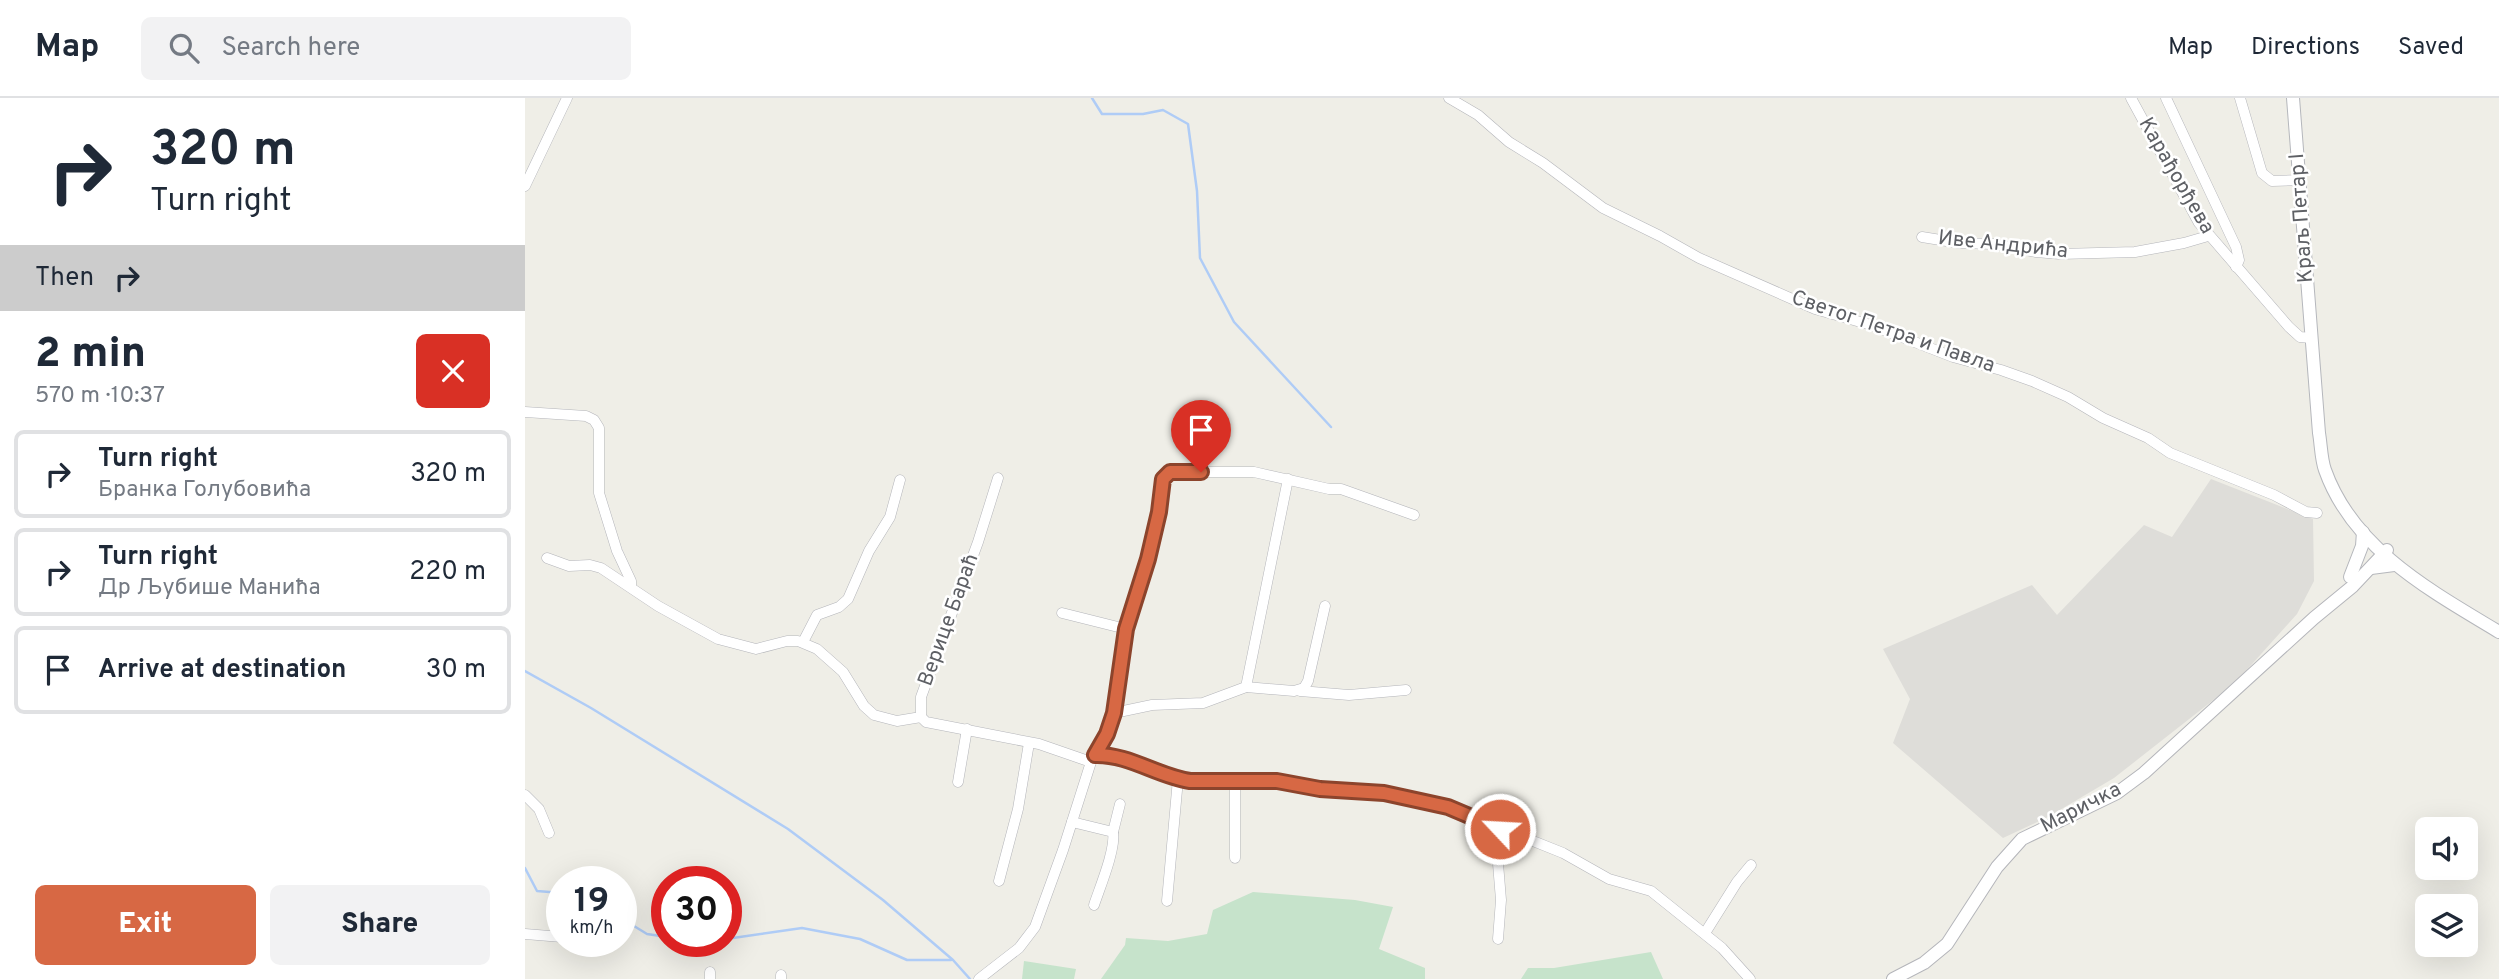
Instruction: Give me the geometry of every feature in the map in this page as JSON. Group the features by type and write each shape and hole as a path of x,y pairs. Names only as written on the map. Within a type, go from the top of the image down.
{"main road":[{"name":"Краљ Петар I","path":"2293,98 2319,433"},
{"path":"2319,433 2324,468 2351,517 2363,532 2413,578"},
{"path":"2319,433 2338,484 2394,565 2499,632"},
{"path":"2350,577 2360,553 2363,532"},
{"name":"Маричка","path":"1893,979 1924,963 1947,943 1997,867 2022,839 2117,793 2144,773 2314,618 2327,610 2371,568 2382,549"},
{"name":"Маричка","path":"2314,618 2322,604 2382,549"},
{"path":"2371,568 2394,565"}],"street":[{"path":"525,186 567,98"},
{"name":"Светог Петра и Павла","path":"1449,98 1478,114 1509,142 1543,163 1603,208 1699,258 1815,309 1871,325 1953,357 2001,369 2032,381 2148,438 2170,453 2274,495 2306,512 2317,513"},
{"name":"Карађорђева","path":"2131,98 2208,236 2295,334 2311,338"},
{"path":"2166,98 2236,247 2239,260 2236,267"},
{"path":"2240,98 2262,173 2277,181 2299,180"},
{"name":"Иве Андрића","path":"1922,237 2060,254 2135,252 2208,236"},
{"path":"525,412 586,416 594,420 599,428 599,493 631,586"},
{"path":"979,979 1019,948 1035,927 1093,759 1107,734 1114,713 1126,629 1148,559 1165,476 1174,472 1254,472 1348,492 1415,515"},
{"name":"Верице Бараћ","path":"998,478 978,542 921,696 921,717 926,722 1093,759 1125,759 1178,779 1210,783 1277,781 1320,789 1396,795 1448,807 1563,853 1609,879 1651,891 1722,948 1750,979"},
{"path":"1246,687 1288,478"},
{"path":"803,642 817,615 839,607 848,599 869,551 890,517 900,480"},
{"path":"547,558 569,566 596,566 706,634 731,644 755,649 787,641 803,642 826,655 838,667 852,684 864,706 874,715 897,720 921,717"},
{"path":"1300,691 1308,681 1325,606"},
{"path":"1062,613 1126,629"},
{"path":"1114,713 1152,705 1203,703 1246,687 1349,695 1406,691"},
{"path":"958,782 967,729"},
{"path":"999,881 1018,809 1030,743"},
{"path":"1167,901 1178,779"},
{"path":"1235,782 1235,858"},
{"path":"525,795 539,809 549,833"},
{"path":"1094,905 1115,840 1113,831 1120,804"},
{"path":"1072,822 1113,831"},
{"path":"1498,939 1501,900 1496,839 1500,829"},
{"path":"1705,933 1737,881 1751,865"},
{"path":"525,934 546,936"}],"shaded area":[{"path":"2211,479 2313,519 2314,581 2297,614 2235,683 2114,778 2048,817 2003,838 1893,743 1910,699 1883,649 2032,585 2057,615 2144,525 2172,537"}],"green space":[{"path":"1253,892 1355,900 1393,907 1379,949 1425,968 1425,979 1101,979 1125,945 1126,938 1168,941 1207,934 1213,910"},
{"path":"1651,952 1663,979 1521,979 1528,968 1554,968"},
{"path":"1024,961 1076,969 1074,979 1022,979"}],"waterway":[{"path":"1092,98 1102,114 1143,114 1163,110 1188,124 1197,191 1200,258 1234,322 1331,427"},
{"path":"525,671 591,708 788,829 883,900 953,960 970,979"},
{"path":"525,868 537,891 546,892"},
{"path":"637,928 651,935"},
{"path":"742,937 802,928 860,939 907,960 951,960"}],"route":[{"path":"1201,472 1170,472 1163,479 1159,512 1148,559 1126,629 1114,713 1107,734 1095,755 1115,756 1190,781 1277,781 1320,789 1396,795 1448,807 1500,829"}]}
